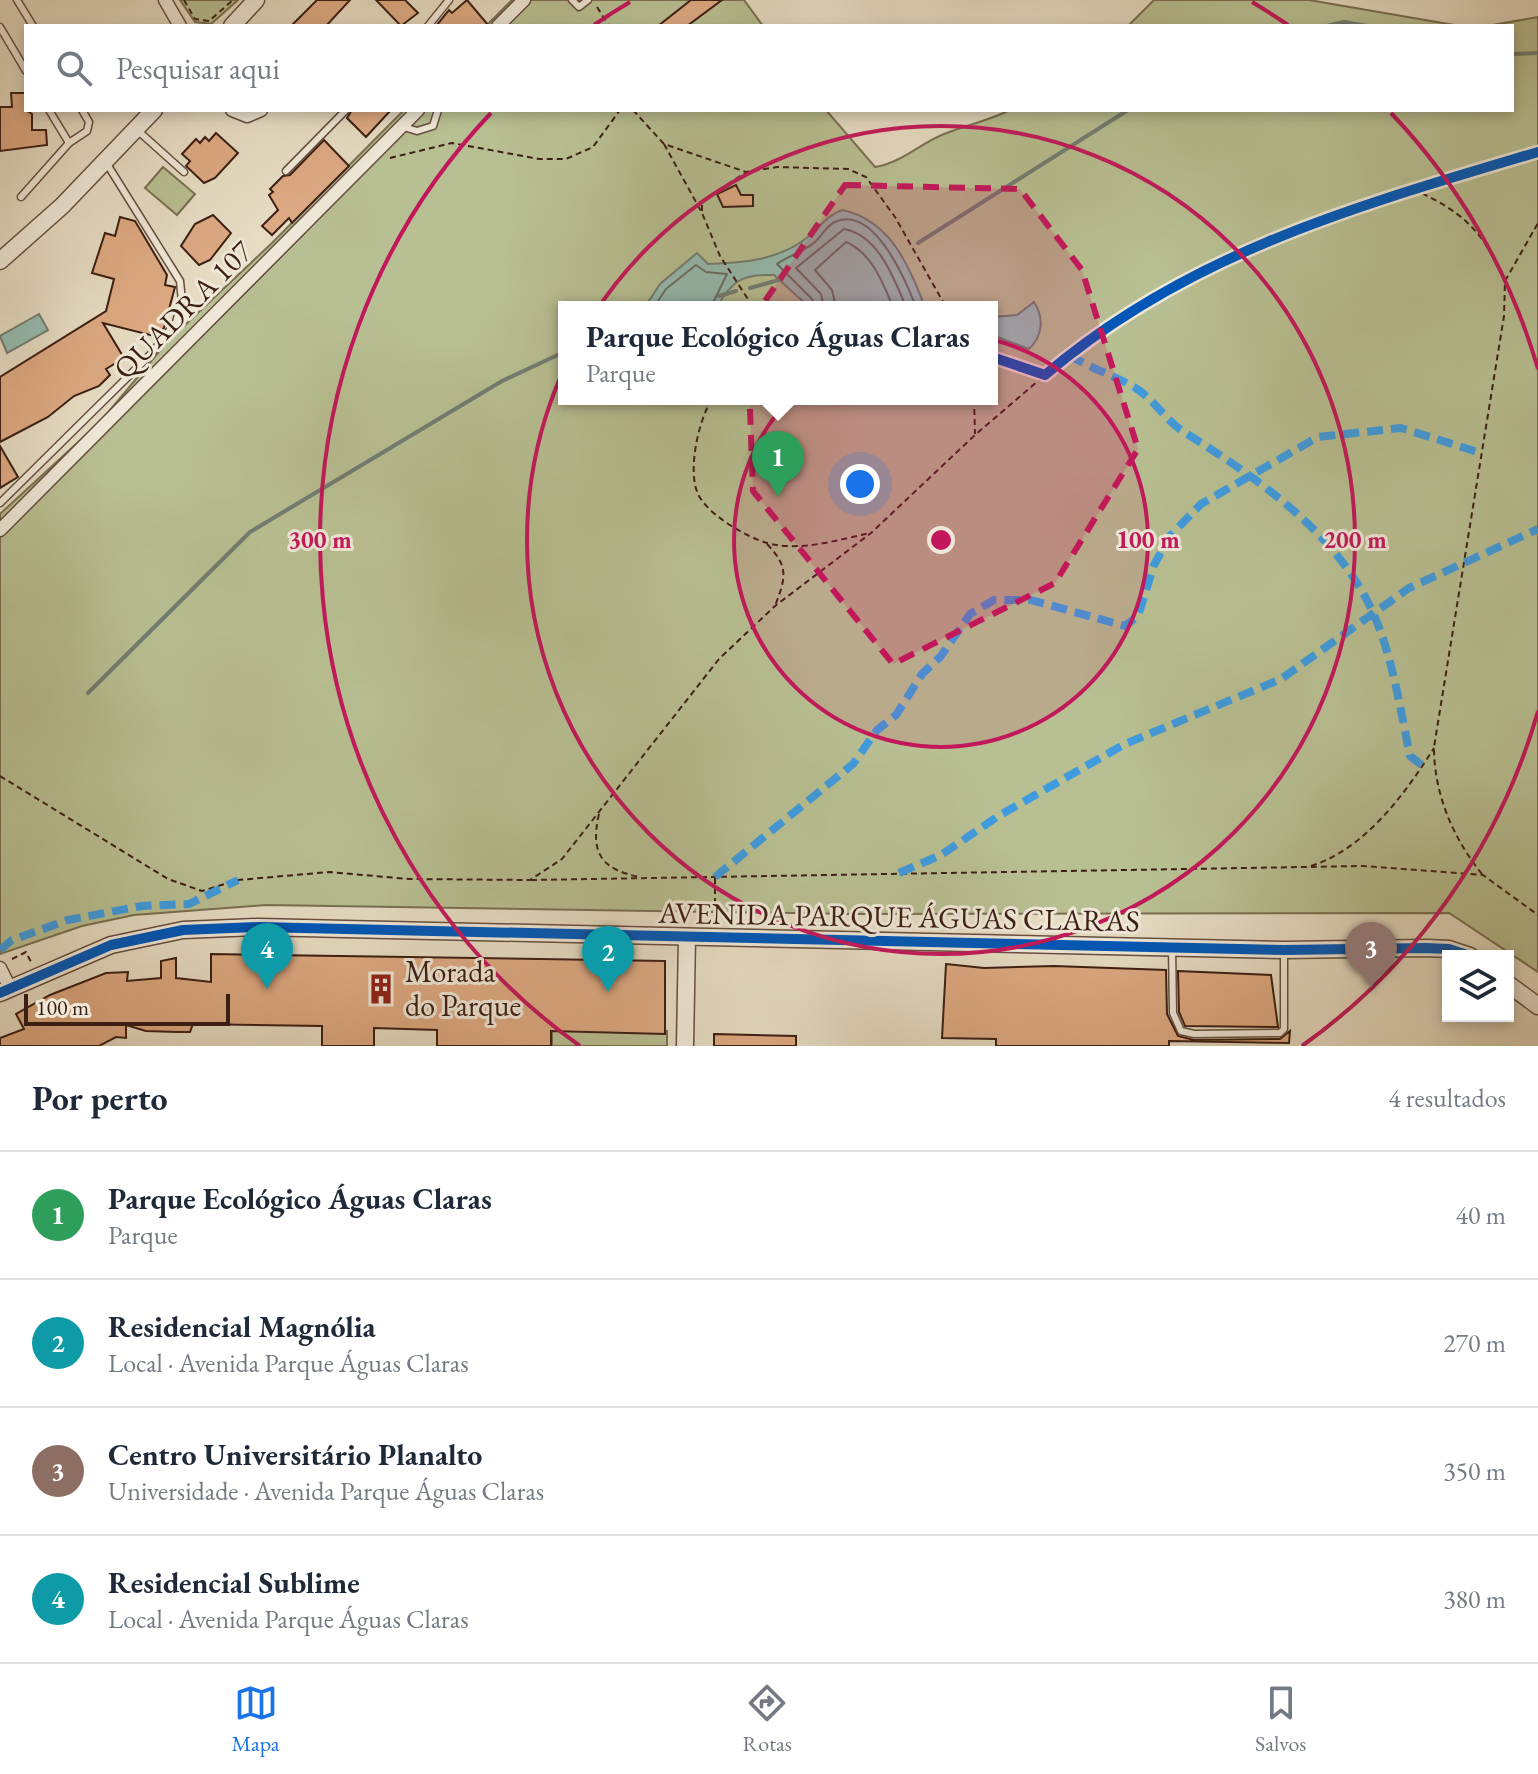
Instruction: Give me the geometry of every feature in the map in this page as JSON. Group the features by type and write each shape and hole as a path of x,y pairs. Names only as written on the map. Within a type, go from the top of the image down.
{"street":[{"path":"165,0 179,24"},
{"path":"234,24 256,0"},
{"path":"500,24 524,0"},
{"path":"0,261 25,243 152,112"},
{"path":"237,112 247,116 256,112"},
{"name":"QUADRA 107","path":"0,530 416,112"},
{"name":"AVENIDA PARQUE ÁGUAS CLARAS","path":"3,992 111,945 183,930 258,927 1284,950 1452,950"},
{"path":"685,1046 687,937"},
{"path":"0,966 3,992"},
{"path":"1514,988 1538,1006"}],"lane":[{"path":"17,0 32,24"},
{"path":"430,24 449,0"},
{"path":"572,0 579,7 590,0"},
{"path":"0,27 24,68"},
{"path":"50,112 69,143"},
{"path":"21,197 69,143 87,131 89,122 83,112"},
{"path":"286,171 344,112"},
{"path":"402,126 417,131 433,126 437,112"},
{"path":"136,129 184,172"},
{"path":"0,503 151,354 176,322 182,301 180,281 105,161"},
{"path":"1172,947 1175,1019 1181,1031 1194,1034 1280,1033 1284,1029 1284,950"}],"path":[{"path":"184,0 195,19 209,21 233,0"},
{"path":"590,0 608,24"},
{"path":"380,162 404,152 452,143 539,159 566,159 593,147 619,112"},
{"path":"635,112 664,144 702,213 720,256 750,301"},
{"path":"664,144 746,172"},
{"path":"530,880 562,859 719,659 775,606 871,533 975,435 1105,328 1233,254 1310,223 1538,152"},
{"path":"702,213 702,201 746,172 777,167 848,169 866,177 895,217 943,301"},
{"path":"1413,189 1441,202 1478,230 1489,244 1505,281 1504,316 1434,747 1434,765 1444,807 1462,850 1483,875 1538,915"},
{"path":"1505,281 1538,223"},
{"path":"998,359 1045,375"},
{"path":"710,405 694,451 698,494 724,523 766,543 782,559 785,581 775,606"},
{"path":"974,405 975,435"},
{"path":"766,543 823,544 871,533"},
{"path":"1306,868 1343,851 1387,811 1413,782 1434,747"},
{"path":"0,776 168,879 202,891 238,880 329,872 423,880 530,880 1363,866 1483,875"},
{"path":"599,814 595,839 604,863 620,873 644,878"},
{"path":"715,877 716,938"},
{"path":"0,966 26,952 37,976"}],"highlighted area":[{"path":"845,185 1020,189 1082,270 1138,449 1055,583 893,664 753,491 747,327"}],"green space":[{"path":"180,0 238,0 211,24 195,22"},
{"path":"512,0 744,0 762,24 488,24"},
{"path":"1154,0 1309,0 1448,24 1130,24"},
{"path":"1538,17 1538,972 1514,956 1514,950 1505,950 1449,913 852,914 266,905 134,915 82,926 0,954 0,514 100,422 168,341 272,243 402,112 828,112 875,167 893,162 944,134 1005,112 1514,112 1514,24 1498,24"},
{"path":"163,167 195,194 177,215 145,188"},
{"path":"552,1030 667,1031 667,1046 552,1046"}],"water":[{"path":"842,210 859,215 885,234 904,260 922,301 802,301 774,275 763,275 740,280 721,301 649,301 660,284 697,253 708,264 748,261 773,255 797,245"},
{"path":"1034,302 1040,326 1037,338 1029,349 998,337 998,317 1017,315"},
{"path":"39,314 48,330 7,353 0,336"}],"building":[{"path":"317,0 350,0 328,24 293,24"},
{"path":"376,0 405,0 418,13 399,24"},
{"path":"467,0 487,24 438,24 449,10 452,13"},
{"path":"691,0 722,0 690,24 661,24"},
{"path":"11,93 24,93 24,112 32,114 32,130 46,130 47,145 0,151 0,107 12,107"},
{"path":"351,112 389,112 366,137 347,118"},
{"path":"216,133 238,153 215,178 204,183 186,166 190,161 182,154 196,139 200,143 205,137 209,141"},
{"path":"324,140 349,166 292,223 289,218 272,235 262,226 278,210 269,195 273,192 270,189 283,176 290,175"},
{"path":"736,185 741,195 753,195 753,206 723,207 717,194"},
{"path":"213,215 231,233 210,260 199,265 181,246 195,224"},
{"path":"120,217 135,221 167,275 165,285 175,287 164,328 154,336 103,323 124,358 106,369 110,375 99,386 74,396 48,417 0,442 0,377 106,311 114,279 92,273 105,233 115,236"},
{"path":"0,446 18,477 0,488"},
{"path":"211,954 665,961 665,1034 551,1031 551,1046 437,1046 437,1030 374,1028 374,1046 322,1046 322,1026 193,1024 190,1032 177,1032 146,1031 126,1025 126,1038 116,1037 99,1046 0,1046 0,1038 24,1029 16,1014 50,995 106,973 128,972 127,981 161,978 161,961 176,958 176,978 211,982"},
{"path":"946,964 984,968 1054,966 1166,970 1167,1014 1178,1036 1194,1040 1280,1039 1290,1031 1289,1043 1169,1041 1169,1046 996,1046 996,1039 942,1038"},
{"path":"1178,971 1271,975 1278,1027 1185,1026 1179,1012"},
{"path":"714,1034 796,1036 796,1046 714,1046"}],"waterway":[{"path":"1336,24 1356,24"},
{"path":"1514,54 1538,53"},
{"path":"918,243 1125,112"},
{"path":"750,288 782,279"},
{"path":"719,296 736,291"},
{"path":"88,693 250,532 502,381 558,355"}],"marked path":[{"path":"1069,355 1141,392 1177,427 1267,488 1317,533 1339,558 1358,585 1381,632 1410,756 1423,766"},
{"path":"715,877 853,764 877,730 896,715 922,674 941,656 970,614 994,600 1031,600 1125,626 1138,616 1154,565 1170,536 1201,504 1318,437 1401,428 1481,453"},
{"path":"899,873 941,855 1000,815 1125,744 1281,679 1409,588 1538,529"},
{"path":"0,950 12,940 68,920 142,906 189,904 238,880"}],"cycle path":[{"path":"998,359 1045,375 1100,332 1217,264 1342,213 1538,152"},
{"path":"0,993 111,945 183,930 258,927 1284,950 1452,950"}],"place":[{"name":"Parque Ecológico Águas Claras","path":"778,497"},
{"name":"Centro Universitário Planalto","path":"1371,988"},
{"name":"Residencial Sublime","path":"267,989"},
{"name":"Morada do Parque","path":"381,989"},
{"name":"Residencial Magnólia","path":"608,992"}]}
